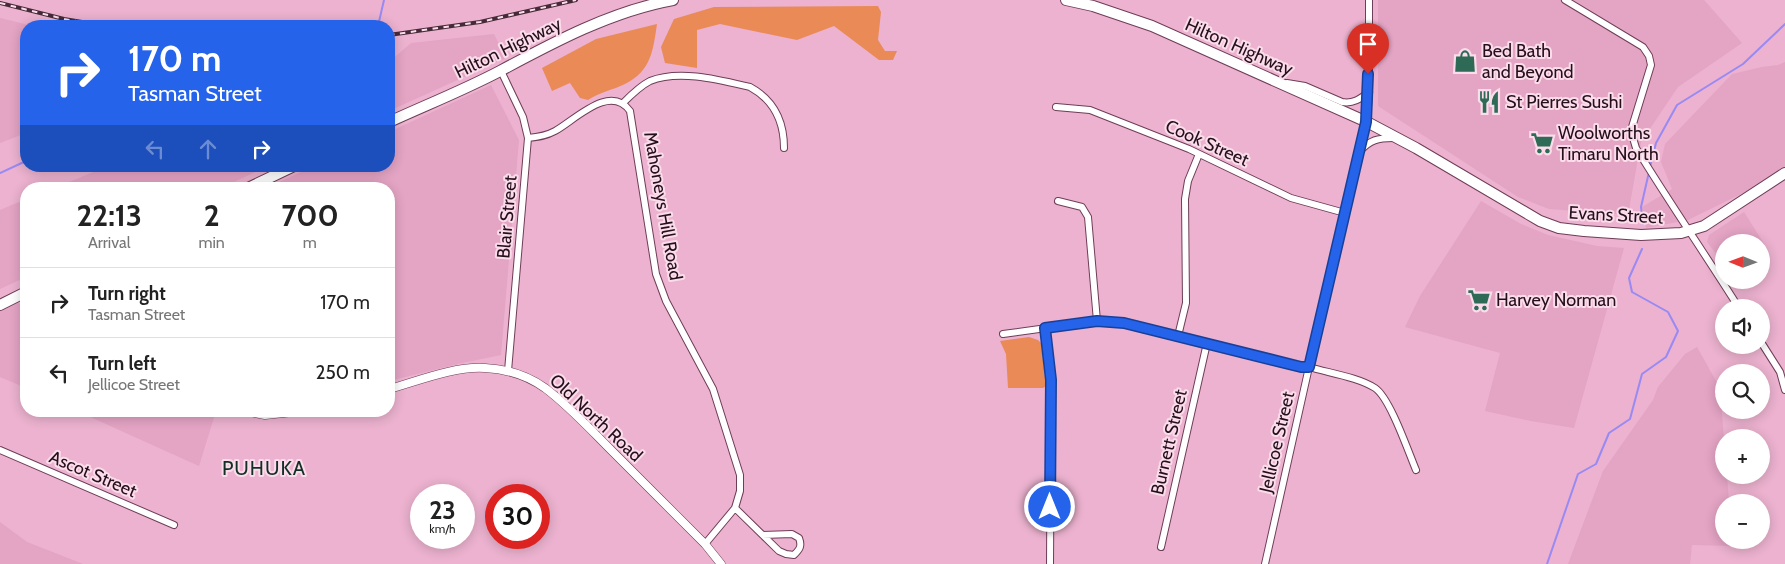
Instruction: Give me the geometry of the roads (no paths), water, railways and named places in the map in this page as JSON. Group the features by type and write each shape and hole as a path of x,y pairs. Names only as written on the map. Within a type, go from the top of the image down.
{"highway":[{"name":"Hilton Highway","path":"395,119 608,19 673,0"},
{"name":"Hilton Highway","path":"1066,0 1093,6 1139,21 1366,122"},
{"name":"Evans Street","path":"1366,122 1547,224 1559,228 1641,235 1690,232 1704,226 1785,173"},
{"path":"261,182 281,172"},
{"path":"0,305 20,298"}],"street":[{"name":"Jellicoe Street","path":"1265,564 1366,122 1369,0"},
{"path":"1565,0 1643,47 1649,56 1651,65 1632,126 1636,148 1733,299"},
{"name":"Blair Street","path":"501,70 523,117 528,138 508,371"},
{"path":"528,138 543,136 557,130 603,101 617,100 623,103 648,82 674,74 750,87 760,93 771,102 779,116 783,130 784,148"},
{"path":"1278,82 1305,86 1349,104 1368,92"},
{"name":"Mahoneys Hill Road","path":"623,103 630,111 632,117 640,182 656,274 666,301 718,400 740,475 740,491 735,508 705,544"},
{"name":"Cook Street","path":"1056,107 1090,110 1199,154 1291,198 1344,213"},
{"path":"1359,152 1375,139 1397,138"},
{"path":"1178,336 1186,303 1185,199 1188,182 1199,154"},
{"path":"1058,201 1082,207 1088,217 1097,321"},
{"path":"1003,334 1097,321 1134,325 1301,367 1309,367 1361,382 1376,388 1385,399 1416,470"},
{"path":"1045,328 1051,394 1050,564"},
{"name":"Burnett Street","path":"1161,547 1207,343"},
{"path":"1769,354 1780,372 1785,390"},
{"name":"Old North Road","path":"395,387 464,369 484,368 508,371 531,380 564,404 705,544 721,564"},
{"name":"Ascot Street","path":"0,450 174,525"},
{"path":"735,508 779,551 794,555 799,550 801,544 799,538 792,534 763,535"}],"waterway":[{"path":"379,20 384,0"},
{"path":"1650,167 1656,143 1677,105 1743,64 1785,24"},
{"path":"0,173 20,164"},
{"path":"1643,224 1641,207 1649,172"},
{"path":"1547,564 1578,474 1596,464 1609,433 1630,419 1642,374 1666,357 1678,331 1668,312 1632,292 1629,278 1642,249"}],"railway":[{"path":"395,34 480,22 576,0"},
{"path":"0,3 70,20"}],"place":[{"name":"Bed Bath and Beyond","path":"1465,61"},
{"name":"St Pierres Sushi","path":"1489,102"},
{"name":"Woolworths Timaru North","path":"1542,143"},
{"name":"Harvey Norman","path":"1479,300"}],"district":[{"name":"PUHUKA","path":"264,468"}]}
